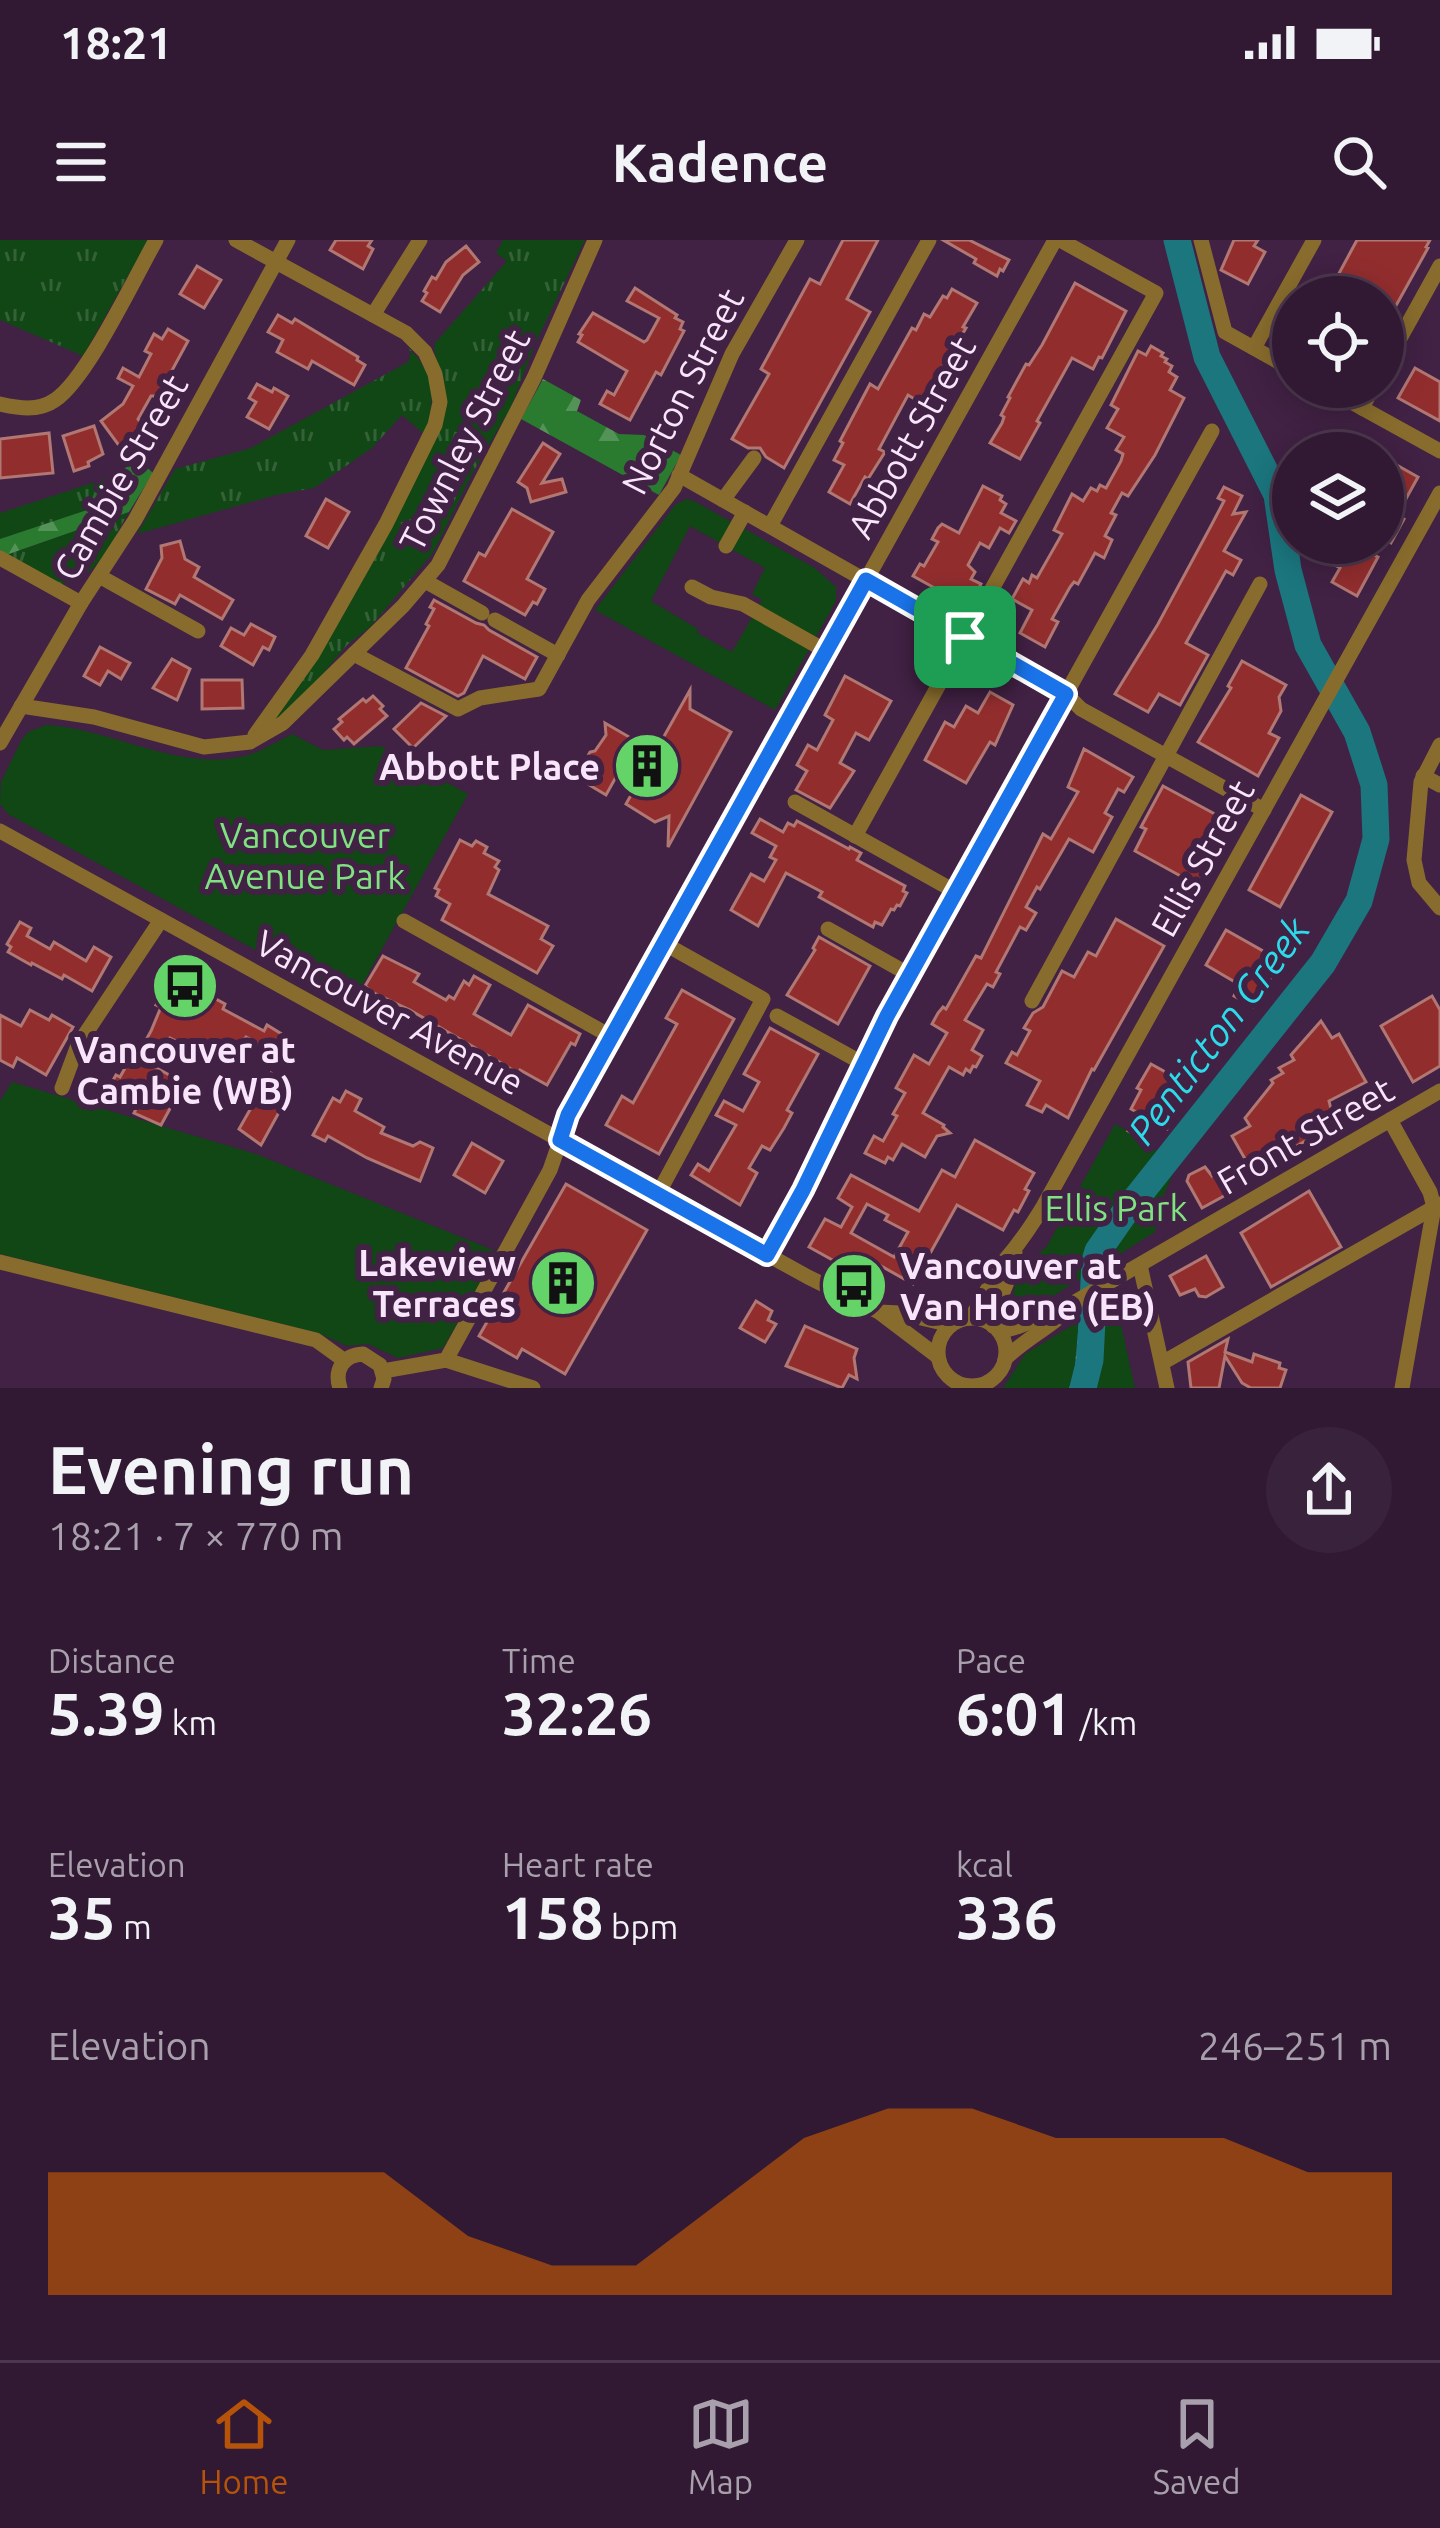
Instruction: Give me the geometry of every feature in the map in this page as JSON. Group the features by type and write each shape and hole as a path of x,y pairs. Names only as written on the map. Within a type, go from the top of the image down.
{"street":[{"path":"0,404 27,409 42,406 68,388 156,240"},
{"path":"21,706 94,717 204,747 250,742 312,655 435,425 440,402 435,374 424,352 406,333 236,240"},
{"name":"Cambie Street","path":"0,743 135,520 288,240"},
{"path":"373,315 420,240"},
{"name":"Townley Street","path":"250,742 283,723 404,606 438,565 534,378 595,240"},
{"name":"Norton Street","path":"354,655 458,709 480,698 539,689 588,600 674,488 732,354 797,240"},
{"path":"770,526 929,240"},
{"path":"855,836 1156,293 1058,240"},
{"name":"Abbott Street","path":"446,1360 550,1170 568,1115 1058,240"},
{"path":"1202,240 1225,332 1272,358"},
{"path":"1254,348 1314,240"},
{"path":"1404,331 1440,266"},
{"path":"1361,408 1440,452"},
{"path":"767,1255 910,975 1212,431"},
{"path":"722,500 754,458"},
{"path":"679,475 1264,810"},
{"name":"Ellis Street","path":"970,1318 1004,1261 1015,1252 1440,493"},
{"path":"726,546 745,512"},
{"path":"0,558 81,603"},
{"path":"98,576 198,631"},
{"path":"424,580 558,655"},
{"path":"1032,1001 1260,584"},
{"path":"692,586 712,597 743,604 826,651"},
{"path":"1440,745 1423,776 1415,874 1440,908"},
{"path":"1423,776 1440,785"},
{"path":"796,802 956,892"},
{"name":"Vancouver Avenue","path":"0,831 878,1312 939,1362"},
{"path":"62,1088 78,1045 160,920"},
{"path":"404,921 612,1037"},
{"path":"828,929 910,975"},
{"path":"658,1194 763,999 665,944"},
{"path":"777,1016 863,1064"},
{"name":"Front Street","path":"996,1328 1013,1329 1075,1302 1440,1091"},
{"path":"1390,1120 1437,1205 1402,1388"},
{"path":"1162,1363 1437,1205"},
{"name":"Ellis Street","path":"996,1328 994,1312 1014,1266 1015,1252"},
{"path":"0,1262 316,1340 345,1360"},
{"path":"1140,1265 1167,1388"},
{"name":"Front Street","path":"1006,1359 1075,1302"},
{"name":"Vancouver Avenue","path":"878,1312 951,1324"},
{"path":"935,1388 940,1339 951,1324 982,1320 996,1328 1006,1349 1000,1373 988,1383 956,1384 939,1362"},
{"path":"340,1388 338,1376 345,1360 356,1354 370,1356 380,1365 382,1380 446,1360 533,1388"}],"green space":[{"path":"0,240 148,240 83,356 0,320"},
{"path":"503,240 585,240 511,407 433,553 370,627 347,645 289,714 274,725 273,718 295,689 445,397 435,343 507,261 496,253"},
{"path":"407,346 429,377 431,409 425,435 402,415 372,448 314,488 137,534 175,469 251,448 408,362"},
{"path":"543,379 581,400 577,411 619,434 644,435 681,455 659,495 521,419"},
{"path":"137,458 153,473 129,512 6,555 0,551 0,539 111,502 117,475"},
{"path":"117,475 112,502 0,539 0,513"},
{"path":"686,499 694,501 815,568 836,587 836,601 775,710 595,610 675,505","holes":["690,526 765,568 752,594 762,600 732,652 651,601"]},
{"path":"129,512 102,558 73,582 60,584 6,555"},
{"name":"Vancouver Avenue Park","path":"46,725 191,758 247,755 292,734 323,750 381,746 468,794 352,1003 8,814 0,804 1,782 28,732"},
{"path":"12,1082 256,1154 498,1252 443,1348 398,1358 368,1344 347,1346 318,1333 0,1254 0,1101"},
{"name":"Ellis Park","path":"1115,1124 1150,1143 1172,1176 1155,1232 1024,1310 1014,1300 1019,1276 1047,1246"},
{"path":"1118,1297 1135,1388 1093,1388 1103,1350 1104,1306"},
{"path":"1079,1321 1069,1388 1003,1388 1025,1354"}],"shaded area":[{"path":"1104,1306 1103,1350 1093,1388 1069,1388 1079,1321"}],"building":[{"path":"336,240 372,240 368,246 373,249 363,269 330,250"},
{"path":"843,240 878,240 847,299 870,312 784,468 760,448 748,448 732,439 769,374 761,369 810,279 820,284"},
{"path":"943,240 969,240 1009,260 997,276"},
{"path":"1234,240 1258,240 1254,246 1265,252 1248,284 1221,270"},
{"path":"1357,240 1430,240 1404,291 1404,276 1338,276"},
{"path":"466,246 479,262 463,275 440,312 422,301 424,291 446,262"},
{"path":"197,266 221,280 204,308 180,294"},
{"path":"1075,283 1126,311 1093,369 1072,358 1020,459 990,443 1002,423 1008,397"},
{"path":"635,288 677,315 684,331 630,420 600,404 607,391 614,395 627,371 578,342 593,313 647,340 659,318 627,301"},
{"path":"952,289 977,303 966,328 921,403 908,395 879,449 885,452 850,504 829,492 844,465 834,460 840,441 870,384 878,389 912,328 916,330 924,314 930,317"},
{"path":"278,315 292,323 295,319 358,357 365,365 354,385 312,361 308,369 277,352 283,340 268,332"},
{"path":"168,329 188,341 158,396 151,396 138,419 145,428 120,447 101,421 123,404 133,386 118,378 123,368 139,377 151,354 145,351 154,334 162,339"},
{"path":"1151,346 1163,353 1172,366 1169,372 1177,377 1170,390 1184,398 1155,455 1111,513 1116,515 1105,536 1112,540 1104,558 1095,553 1078,584 1070,587 1052,619 1058,622 1045,647 1020,633 1032,610 1012,599 1023,579 1029,583 1032,575 1037,578 1062,534 1054,530 1072,494 1083,501 1091,488 1106,488 1121,461 1123,454 1116,450 1124,437 1107,428 1118,409 1111,405 1138,351 1146,355"},
{"path":"1415,368 1440,382 1440,421 1404,401 1404,387"},
{"path":"257,384 288,396 269,429 247,417 256,402 249,398"},
{"path":"94,426 103,454 74,471 63,436"},
{"path":"49,433 53,473 0,478 0,439"},
{"path":"543,443 560,454 542,483 562,479 566,492 531,502 527,488 518,482"},
{"path":"1404,469 1418,477 1404,502"},
{"path":"983,486 1002,496 1006,504 1001,513 1016,521 1009,533 1000,528 989,548 980,543 968,565 975,572 971,579 981,584 971,603 960,597 958,601 913,576 938,542 932,539 942,524 959,533"},
{"path":"1224,487 1242,496 1233,514 1246,512 1224,551 1241,560 1233,575 1226,571 1186,643 1208,655 1180,705 1159,694 1148,712 1115,694 1212,524 1224,501 1218,498"},
{"path":"326,499 349,512 328,548 306,536"},
{"path":"512,509 553,532 527,579 545,589 525,615 464,581 479,553 485,556"},
{"path":"180,541 185,559 199,567 194,577 233,600 222,619 180,595 175,604 146,589 162,558 161,546"},
{"path":"1333,564 1374,564 1357,596 1332,582 1340,568"},
{"path":"434,600 537,657 525,679 483,656 458,696 406,668 429,626"},
{"path":"251,624 275,637 253,665 221,646 231,628 244,635"},
{"path":"100,647 130,663 121,679 108,671 100,685 84,676"},
{"path":"172,659 190,669 177,700 153,688"},
{"path":"1242,661 1286,685 1279,697 1281,711 1269,733 1279,738 1258,776 1198,742"},
{"path":"845,676 891,701 869,740 856,733 840,763 854,771 830,808 796,790 807,771 797,765 808,745 817,750 833,720 825,715"},
{"path":"202,680 242,680 243,708 202,709"},
{"name":"Abbott Place","path":"690,690 690,709 731,732 668,847 669,816 655,822 626,804"},
{"path":"990,692 1013,705 995,745 990,742 966,783 925,760 945,722 954,727 966,706 978,713"},
{"path":"373,696 387,716 354,744 347,737 344,740 334,729 342,722 339,719"},
{"path":"421,703 446,716 413,748 394,729"},
{"path":"605,723 636,741 606,795 576,777 606,735"},
{"path":"1084,749 1133,777 1124,792 1118,789 1105,813 1112,817 1093,852 1069,839 1026,907 1036,913 1026,930 1020,927 993,987 987,984 965,1020 983,1030 972,1050 982,1056 963,1075 949,1067 923,1113 950,1133 937,1136 925,1157 902,1144 893,1160 888,1157 885,1163 865,1153 874,1136 883,1141 897,1116 893,1114 905,1093 896,1088 914,1055 929,1064 947,1033 932,1024 938,1013 946,1009 976,956 981,958 1043,834 1051,839 1078,792 1068,787"},
{"path":"1163,786 1226,820 1228,826 1197,885 1135,851 1146,829 1141,827"},
{"path":"1301,795 1332,812 1280,907 1249,890"},
{"path":"760,819 783,832 788,823 794,826 797,821 861,853 857,860 905,886 907,893 900,906 891,909 882,925 875,922 873,927 786,873 758,926 731,910 751,874 764,881 776,860 770,857 776,846 752,833"},
{"path":"460,840 472,846 476,841 487,847 484,853 499,861 488,894 548,926 541,939 553,946 537,973 442,920 450,904 436,896 439,890 435,888"},
{"path":"1116,919 1164,946 1068,1118 1046,1105 1042,1112 1027,1105 1040,1081 1006,1063 1012,1052 1017,1055 1030,1031 1024,1028 1043,1007 1062,971 1074,977 1088,952 1096,956"},
{"path":"20,922 31,928 27,936 50,949 54,942 86,961 94,947 111,957 92,991 8,952 7,944"},
{"path":"1226,930 1281,961 1253,1007 1234,996 1240,985 1206,965"},
{"path":"819,937 870,966 838,1024 787,995"},
{"path":"383,956 419,974 414,982 446,1000 454,999 464,981 469,985 474,976 490,985 474,1014 511,1035 528,1005 580,1034 547,1085 372,992 365,986"},
{"path":"173,970 225,1004 223,1009 264,1031 267,1025 285,1036 275,1053 246,1037 225,1066 170,1038 153,1066 184,1083 161,1125 134,1113 137,1107 108,1089 129,1061 133,1063 151,1031 161,1007 156,1005 163,991 169,994"},
{"path":"682,990 734,1019 659,1154 606,1125 622,1096 633,1103 677,1024 666,1018"},
{"path":"1432,996 1440,1010 1440,1066 1413,1082 1381,1026"},
{"path":"30,1010 73,1027 46,1075 17,1058 13,1067 0,1060 0,1015 21,1026"},
{"path":"1321,1021 1332,1038 1339,1034 1366,1082 1329,1101 1335,1125 1328,1132 1253,1173 1232,1136 1250,1126 1245,1118 1271,1080 1283,1073 1279,1068 1294,1060 1291,1055"},
{"path":"770,1028 818,1054 787,1110 792,1113 784,1128 770,1150 762,1146 749,1168 757,1173 740,1205 691,1175 698,1164 709,1171 736,1125 716,1115 724,1101 743,1111 759,1082 744,1074"},
{"path":"1151,1064 1191,1086 1167,1129 1153,1121 1143,1139 1128,1131 1138,1113 1131,1109 1141,1090 1137,1088"},
{"path":"271,1073 289,1083 261,1145 239,1129"},
{"path":"346,1091 361,1099 355,1111 384,1127 381,1133 413,1146 420,1142 433,1148 420,1181 328,1136 325,1141 313,1135 333,1098 340,1102"},
{"path":"975,1140 1034,1173 1018,1212 1014,1210 1003,1230 957,1205 913,1284 874,1262 865,1278 809,1247 825,1219 841,1227 852,1207 838,1198 851,1175 919,1211 942,1170 955,1177","holes":["867,1204 888,1215 885,1220 908,1232 894,1257 851,1233"]},
{"path":"472,1143 503,1161 485,1193 454,1175"},
{"path":"1205,1167 1212,1176 1223,1169 1235,1190 1202,1208 1187,1181"},
{"name":"Lakeview Terraces","path":"566,1184 647,1230 565,1374 522,1349 517,1358 479,1336"},
{"path":"1309,1191 1341,1247 1271,1287 1241,1233"},
{"path":"1206,1256 1223,1287 1206,1297 1195,1289 1180,1295 1170,1276"},
{"path":"756,1301 772,1311 768,1320 776,1324 765,1342 740,1328"},
{"path":"805,1326 857,1349 857,1379 849,1375 842,1388 786,1366"},
{"path":"1228,1339 1225,1352 1252,1362 1254,1354 1280,1363 1279,1368 1286,1370 1280,1388 1251,1388 1242,1383 1225,1356 1219,1388 1191,1388 1188,1362"}],"waterway":[{"name":"Penticton Creek","path":"1083,1388 1090,1360 1098,1251 1323,963 1359,901 1376,839 1374,785 1357,732 1308,645 1288,570 1277,495 1207,357 1177,240"}],"place":[{"name":"Abbott Place","path":"647,766"},
{"name":"Vancouver at Cambie (WB)","path":"185,986"},
{"name":"Lakeview Terraces","path":"563,1283"},
{"name":"Vancouver at Van Horne (EB)","path":"854,1286"}],"route":[{"path":"866,580 965,637 1066,694 887,1016 767,1255 560,1140 568,1115 866,580"}]}
